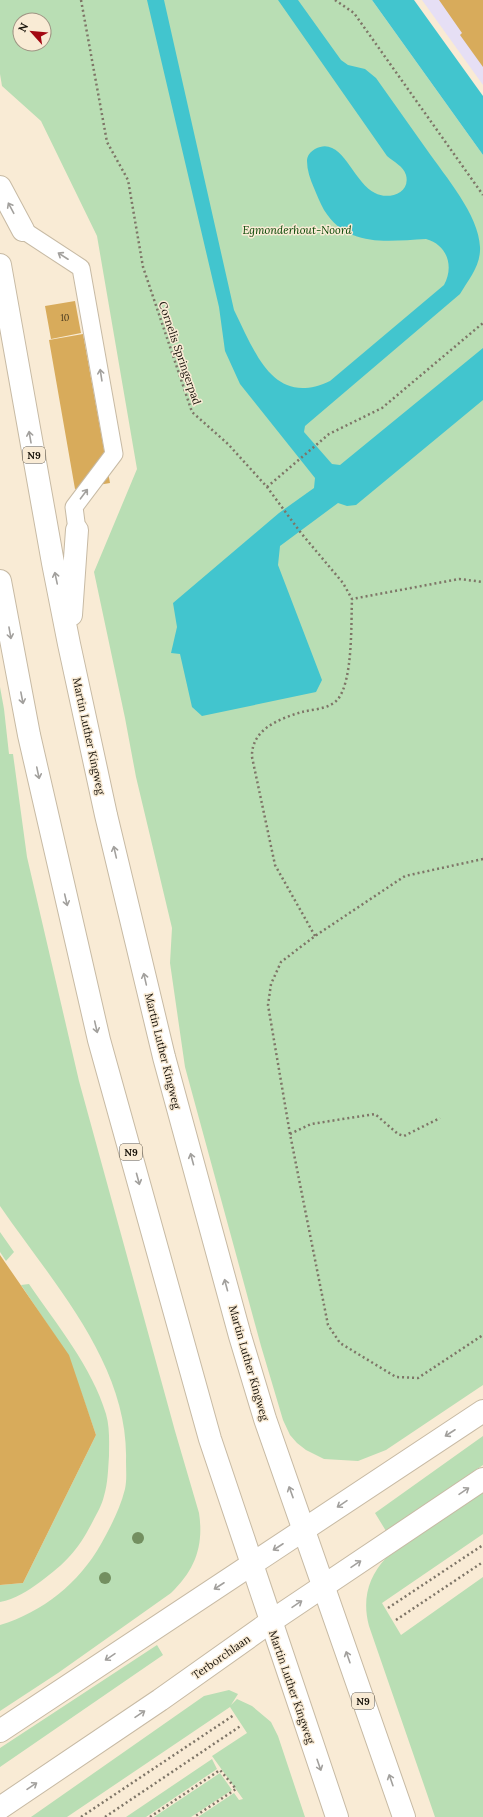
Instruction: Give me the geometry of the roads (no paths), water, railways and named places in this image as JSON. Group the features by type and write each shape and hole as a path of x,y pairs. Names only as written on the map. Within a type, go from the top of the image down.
{"main road":[{"name":"N9","path":"0,187 23,230"},
{"name":"Martin Luther Kingweg","path":"0,265 53,563 69,644 106,815 164,1057 240,1336 265,1419 404,1817"},
{"name":"N9","path":"69,644 76,530"},
{"name":"Martin Luther Kingweg","path":"0,581 29,735 100,1040 208,1432 336,1817"},
{"path":"0,1731 483,1411"},
{"name":"Terborchlaan","path":"0,1808 160,1700 270,1622 483,1479"}],"lane":[{"name":"N9","path":"23,230 81,268 99,366 114,454 74,507 76,530"}],"water":[{"path":"147,0 164,0 234,310 259,358 268,371 280,381 294,387 310,387 330,381 444,285 447,278 448,264 444,251 434,242 426,239 397,241 369,240 345,231 334,222 324,210 311,181 308,168 308,157 315,149 324,146 333,148 347,162 367,188 380,195 386,196 397,194 402,191 407,182 406,175 401,167 387,156 278,0 298,0 341,60 348,65 365,69 376,78 468,209 474,222 480,247 479,260 471,277 460,294 305,426 304,432 332,464 340,465 483,348 483,400 356,505 347,506 338,503 280,546 278,565 322,680 316,692 202,716 192,707 180,654 171,653 177,627 173,603 279,513 314,488 315,478 240,384 225,351 219,307"},
{"path":"372,0 414,0 483,96 483,155"}],"park label":[{"name":"Egmonderhout-Noord","path":"297,230"}]}
